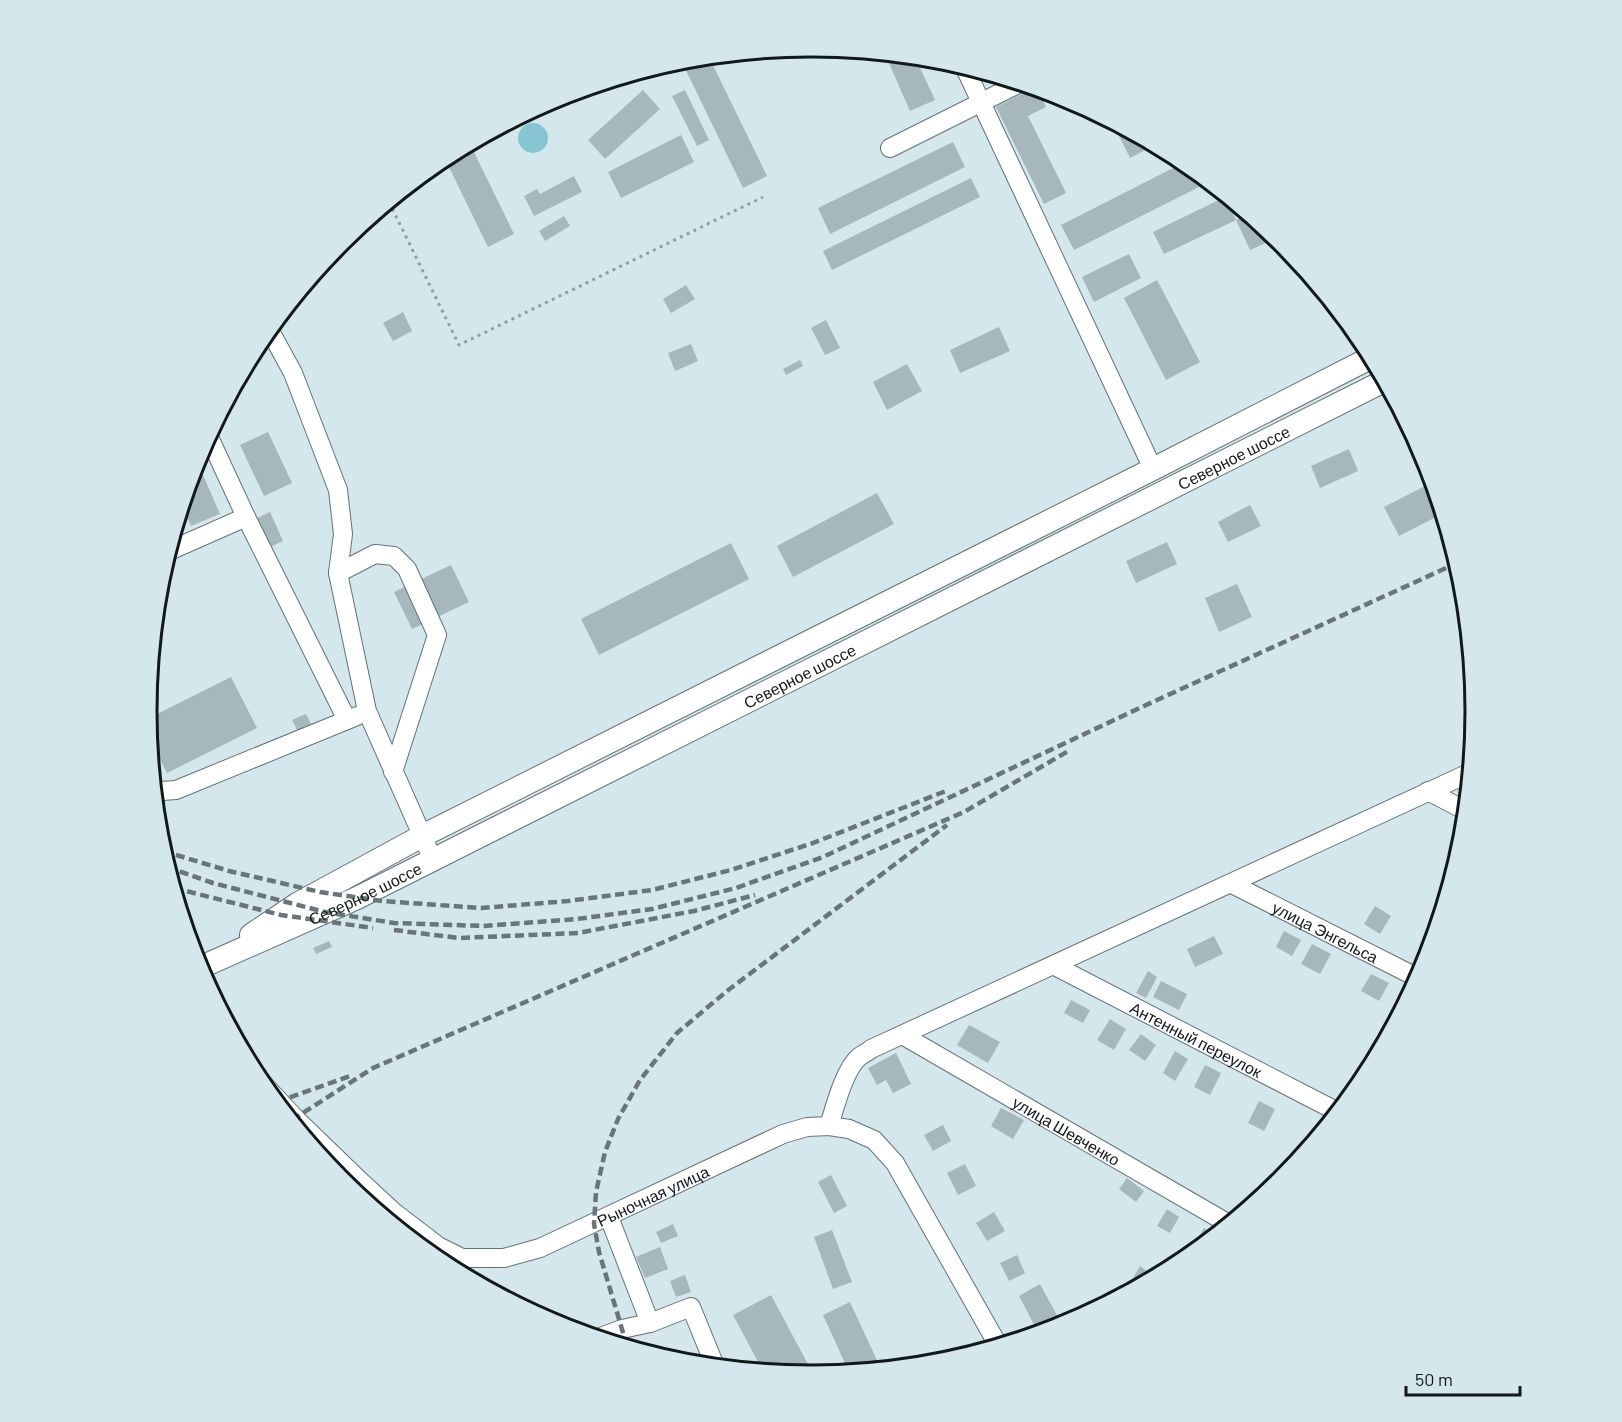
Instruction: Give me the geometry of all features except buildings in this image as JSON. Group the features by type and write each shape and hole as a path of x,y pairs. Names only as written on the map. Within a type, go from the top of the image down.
{"main road":[{"name":"Северное шоссе","path":"209,966 297,904 422,836 1153,470 1363,362"},
{"name":"Северное шоссе","path":"209,967 433,860 1377,384"},
{"path":"1153,470 1165,492"}],"street":[{"path":"969,77 1153,470"},
{"path":"890,148 1010,88"},
{"path":"274,338 294,373 338,490 344,534 338,573 367,711 433,860"},
{"path":"213,446 347,720"},
{"path":"178,547 246,517"},
{"path":"338,573 375,554 394,556 407,569 437,635 393,772"},
{"path":"162,790 176,790 367,711"},
{"path":"828,1126 846,1078 859,1057 871,1049 904,1036 1461,777"},
{"path":"1428,791 1457,806"},
{"name":"улица Энгельса","path":"1232,884 1409,974"},
{"name":"Антенный переулок","path":"1055,966 1331,1108"},
{"name":"улица Шевченко","path":"904,1036 1222,1220"},
{"name":"Рыночная улица","path":"315,1137 395,1213 438,1246 462,1258 504,1258 540,1248 783,1134 807,1127 828,1126 849,1129 874,1140 895,1163 994,1338"},
{"path":"609,1217 650,1323"},
{"path":"457,1260 462,1258"},
{"path":"611,1333 650,1323 691,1307 711,1357"}],"path":[{"path":"392,209 459,345 763,197"}],"shaded area":[{"path":"533,123 544,127 548,138 544,149 533,153 522,149 518,138 522,127"}],"railway":[{"path":"177,870 213,883 325,912 394,923 483,926 577,919 652,909 736,888 823,857 1144,706 1448,567"},
{"path":"298,1116 373,1068 964,812 1070,750"},
{"path":"173,854 229,871 320,892 382,901 481,908 568,901 652,890 731,870 813,843 946,791"},
{"path":"624,1337 599,1252 594,1224 596,1192 605,1152 618,1119 640,1080 677,1033 727,991 947,825"},
{"path":"182,890 281,915 373,928"},
{"path":"394,930 459,938 578,933 694,911 755,895"},
{"path":"285,1099 353,1075"}]}
